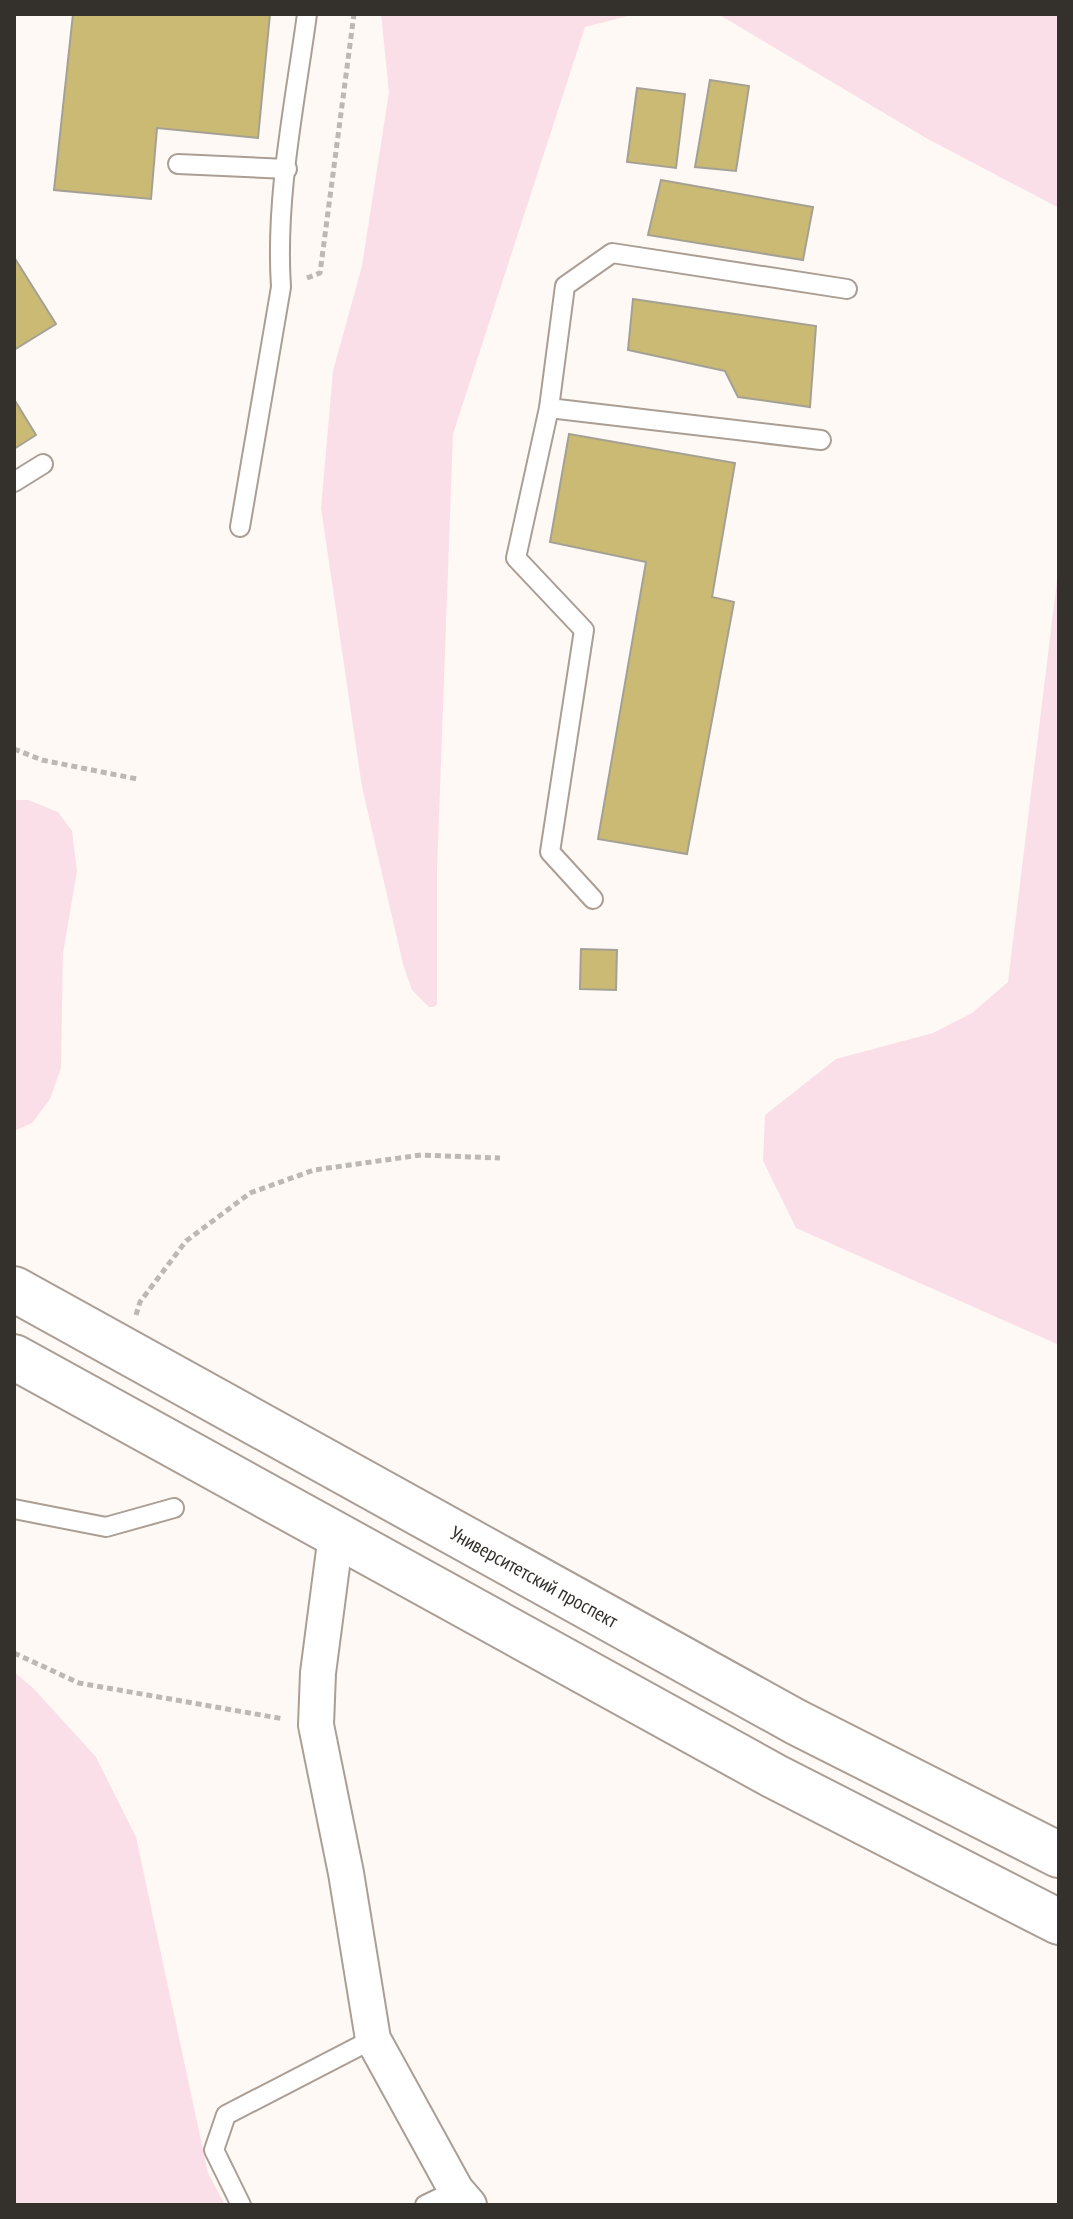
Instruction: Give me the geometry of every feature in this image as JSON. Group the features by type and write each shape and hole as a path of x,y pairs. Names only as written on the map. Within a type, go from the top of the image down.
{"main road":[{"name":"Университетский проспект","path":"14,1289 796,1722 1040,1833 1059,1855"},
{"path":"54,1311 27,1364 774,1776 1059,1922"}],"street":[{"path":"336,1535 318,1673 316,1725 346,1873 373,2039 463,2197"}],"lane":[{"path":"240,527 281,287 279,258 287,169 307,14"},
{"path":"178,164 287,169"},
{"path":"593,899 550,852 584,630 516,558 549,408 565,286 612,253 847,289"},
{"path":"549,408 821,440"},
{"path":"14,482 43,464"},
{"path":"14,1509 106,1527 174,1508"},
{"path":"241,2205 214,2150 226,2115 373,2039"},
{"path":"425,2205 463,2197"}],"path":[{"path":"281,287 320,273 354,14"},
{"path":"14,749 42,760 137,779"},
{"path":"125,1351 140,1302 186,1241 250,1193 314,1170 421,1155 500,1158"},
{"path":"14,1653 79,1683 316,1725"}],"shaded area":[{"path":"381,14 636,14 585,27 453,434 437,871 437,1004 434,1007 429,1007 412,990 403,964 362,787 321,508 333,371 362,266 389,92"},
{"path":"718,14 1059,14 1059,208 926,138"},
{"path":"1059,564 1059,1345 796,1228 763,1161 765,1115 836,1059 933,1033 972,1013 1008,982"},
{"path":"14,800 28,800 58,812 72,831 77,871 63,953 61,1068 50,1099 32,1123 14,1131"},
{"path":"14,1672 33,1688 96,1757 136,1837 208,2173 225,2205 14,2205"}],"building":[{"path":"73,14 270,14 258,138 157,128 151,199 54,190"},
{"path":"710,80 749,86 736,171 695,167"},
{"path":"637,88 685,94 676,168 627,162"},
{"path":"661,180 813,207 803,260 648,235"},
{"path":"14,257 56,324 14,350"},
{"path":"633,299 816,326 810,407 738,397 725,371 628,350"},
{"path":"14,399 36,435 14,449"},
{"path":"569,434 735,463 712,597 734,602 687,854 598,839 646,562 550,542"},
{"path":"581,949 617,950 616,990 580,989"}]}
